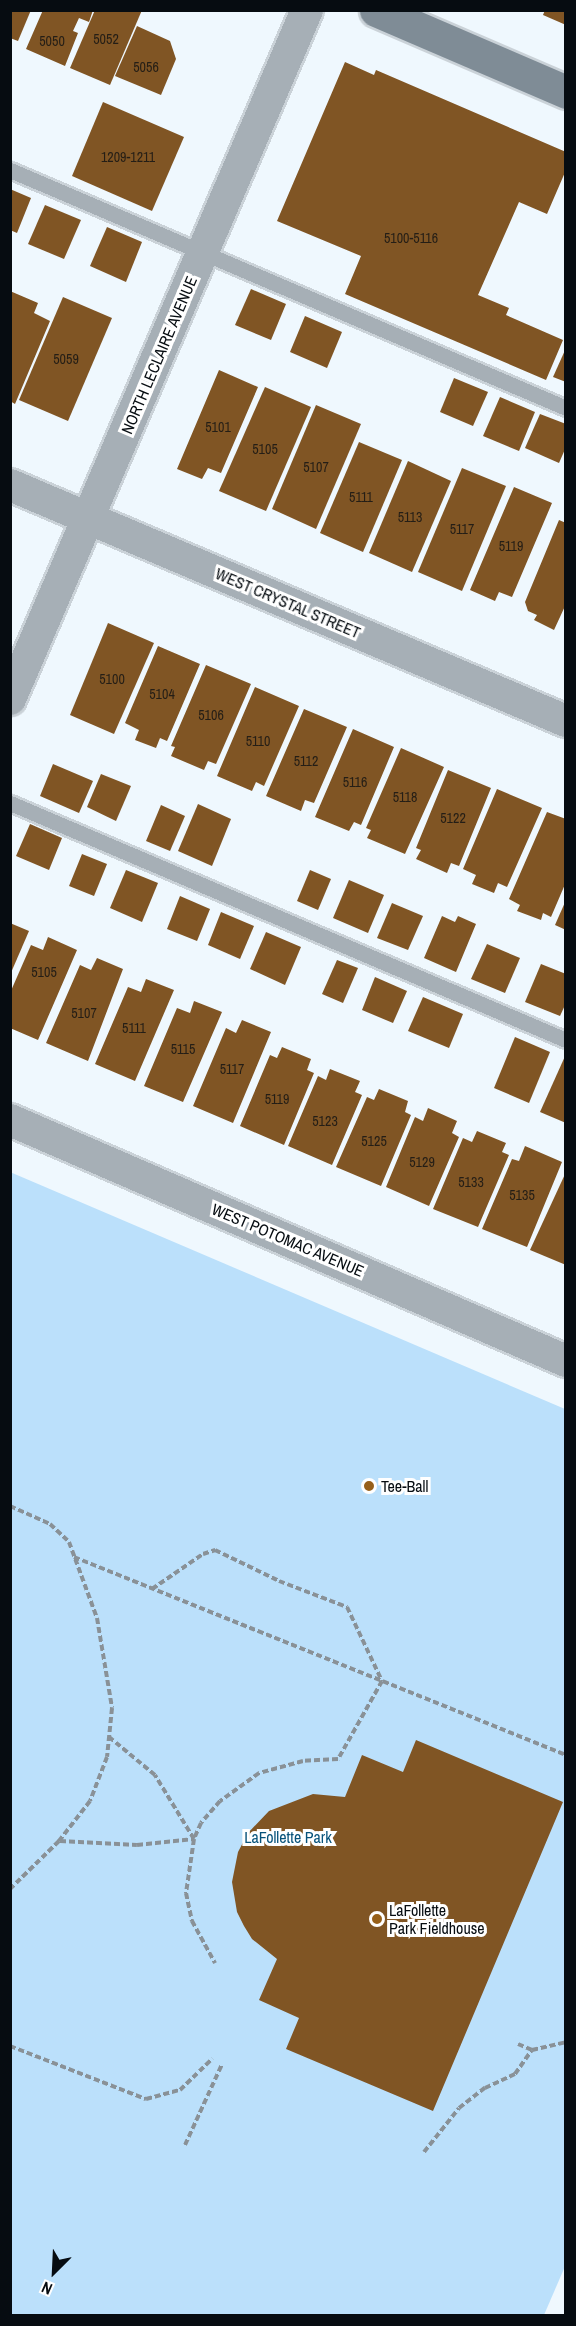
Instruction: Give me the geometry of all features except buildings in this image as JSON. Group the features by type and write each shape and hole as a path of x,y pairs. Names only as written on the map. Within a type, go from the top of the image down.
{"main road":[{"path":"376,10 566,92"}],"street":[{"name":"NORTH LECLAIRE AVENUE","path":"10,699 307,10"},
{"name":"WEST CRYSTAL STREET","path":"10,485 566,722"},
{"name":"WEST POTOMAC AVENUE","path":"10,1120 566,1361"}],"lane":[{"path":"10,170 566,408"},
{"path":"10,803 566,1040"}],"path":[{"path":"10,1506 50,1524 69,1542 97,1618 112,1708 107,1757 90,1801 59,1841 10,1889"},
{"path":"152,1589 203,1554 215,1550 279,1581 347,1607 382,1681"},
{"path":"74,1557 566,1755"},
{"path":"215,1963 192,1921 186,1893 194,1839 220,1800 242,1782 295,1763 338,1759 382,1681"},
{"path":"109,1737 155,1775 194,1839"},
{"path":"59,1841 137,1845 194,1839"},
{"path":"518,2044 532,2050 566,2042"},
{"path":"10,2046 146,2099 180,2090 212,2060"},
{"path":"424,2152 459,2108 485,2088 515,2074 532,2050"},
{"path":"185,2145 222,2064"}],"green space":[{"name":"LaFollette Park","path":"10,1172 565,1409 566,2264 544,2315 11,2315"}],"place":[{"name":"Tee-Ball","path":"369,1486"},
{"name":"LaFollette Park Fieldhouse","path":"377,1919"}]}
